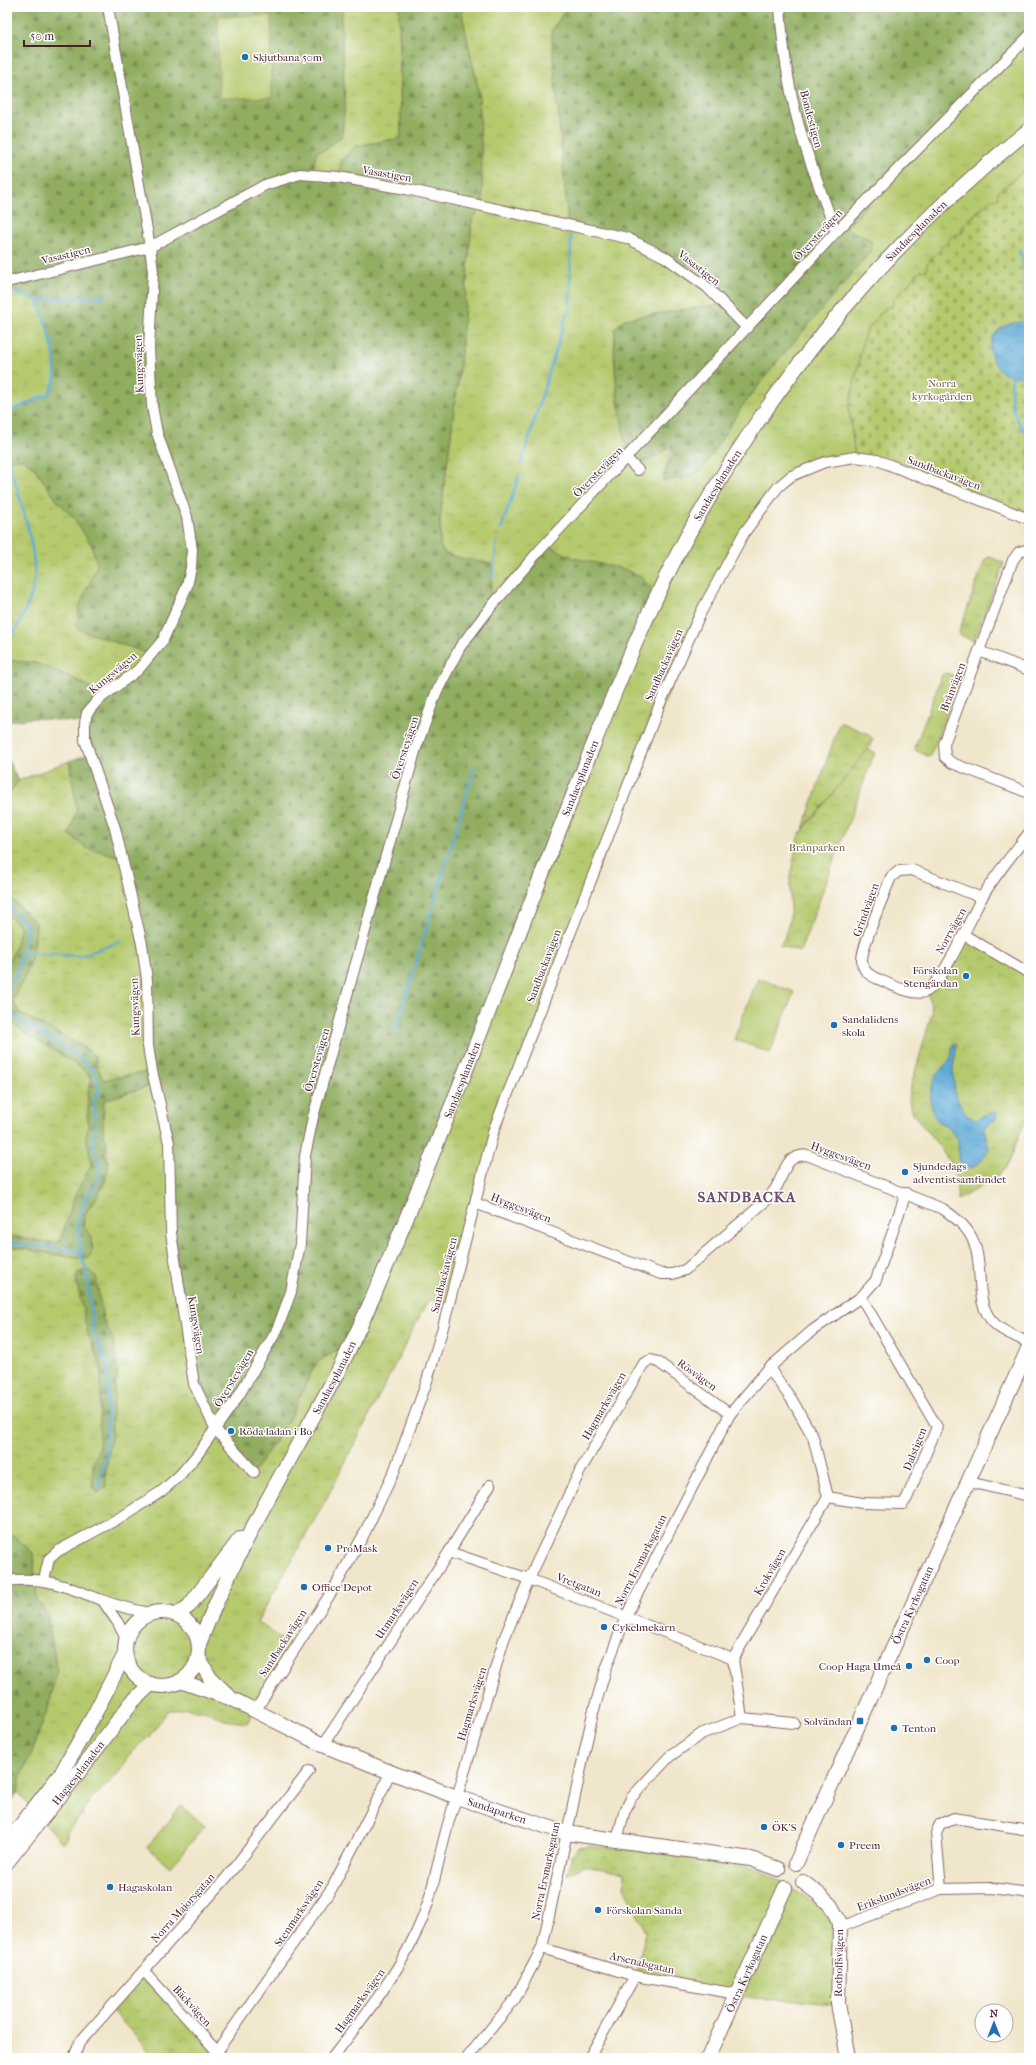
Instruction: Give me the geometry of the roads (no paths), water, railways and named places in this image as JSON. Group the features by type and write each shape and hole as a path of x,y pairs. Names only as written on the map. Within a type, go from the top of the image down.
{"main road":[{"name":"Sandaesplanaden","path":"198,1651 221,1591 261,1511 336,1374 377,1287 428,1166 621,678 657,594 696,521 757,424 812,345 873,273 933,212 996,156 1029,130"},
{"name":"Östra Kyrkogatan","path":"796,1863 1029,1347"},
{"name":"Sandaesplanaden","path":"177,1615 189,1606 261,1511"},
{"path":"163,1612 177,1615 188,1622 193,1628 198,1651 192,1671 180,1681 163,1686 151,1684 134,1674 129,1667 125,1654 126,1638 129,1630 137,1620 150,1613 163,1612"},
{"name":"Sandaparken","path":"198,1651 210,1678 232,1699"},
{"name":"Hagaesplanaden","path":"7,1843 62,1772 125,1654"},
{"name":"Sandaparken","path":"180,1681 232,1699 323,1745 390,1772 457,1797 566,1833 751,1859 778,1869"},
{"name":"Hagaesplanaden","path":"7,1862 72,1781 132,1702 151,1684"},
{"path":"786,1862 796,1863 804,1871 803,1882 797,1888 786,1888 782,1886 777,1878 778,1869 786,1862"},
{"name":"Rothoffsvägen","path":"803,1882 831,1906 840,1927 838,2004 848,2058"},
{"name":"Östra Kyrkogatan","path":"708,2058 786,1888"}],"street":[{"name":"Kungsvägen","path":"108,7 150,247 153,272 149,348 152,406 157,433 187,517 192,550 187,586 163,640 138,670 98,700 87,712 85,723 85,740 115,828 142,944 147,980 148,1046 169,1143 171,1233 194,1384 216,1430 254,1472"},
{"name":"Bondestigen","path":"780,7 782,39 791,91 804,142 836,232"},
{"name":"Överstevägen","path":"44,1580 49,1559 58,1551 123,1516 162,1491 180,1475 216,1430 239,1395 277,1330 291,1292 300,1244 305,1156 313,1117 416,748 436,693 460,647 490,608 538,552 627,459 836,232 1029,36"},
{"name":"Vasastigen","path":"7,282 150,247 265,185 300,174 338,177 406,189 627,238 665,257 707,287 747,328"},
{"name":"Sandbackavägen","path":"255,1711 336,1585 363,1536 394,1472 426,1384 443,1327 494,1129 659,706 714,587 744,533 774,492 791,476 806,468 825,462 855,457 877,460 1029,519"},
{"path":"627,459 638,470"},
{"name":"Brånvägen","path":"1029,549 1019,552 1013,560 944,744 945,757 952,763 1029,793"},
{"path":"980,651 1029,670"},
{"name":"Norrvägen","path":"870,976 901,989 920,993 928,991 936,982 964,935 982,898 1029,833"},
{"name":"Grindvägen","path":"870,976 864,968 862,953 891,877 899,871 912,870 982,898"},
{"path":"964,935 1029,973"},
{"name":"Hyggesvägen","path":"475,1203 661,1274 672,1274 685,1270 768,1199 777,1186 790,1159 799,1155 807,1155 906,1193 943,1209 963,1225 974,1242 978,1256 980,1291 984,1306 997,1325 1029,1343"},
{"name":"Norra Ersmarksgatan","path":"468,2058 515,1999 542,1948 593,1713 606,1669 626,1616 730,1414 768,1368 813,1330 861,1297 876,1280 906,1193"},
{"name":"Dalstigen","path":"828,1497 862,1503 903,1504 937,1427 861,1297"},
{"name":"Rösvägen","path":"649,1361 658,1362 730,1414"},
{"name":"Hagmarksvägen","path":"332,2058 386,1989 408,1950 427,1904 436,1876 450,1813 457,1797 504,1639 529,1579 581,1469 644,1363 649,1361"},
{"path":"768,1368 792,1400 813,1437 828,1497"},
{"path":"969,1482 1029,1496"},
{"name":"Utmarksvägen","path":"323,1745 449,1552 490,1485"},
{"name":"Krokvägen","path":"733,1658 828,1497"},
{"name":"Vretgatan","path":"449,1552 529,1579 733,1658"},
{"path":"7,1581 44,1580 69,1586 103,1601 150,1613"},
{"path":"103,1601 126,1638"},
{"path":"733,1658 742,1718"},
{"path":"617,1840 624,1813 631,1798 669,1757 701,1734 742,1718 794,1723"},
{"name":"Norra Majorsgatan","path":"74,2058 79,2043 227,1877 309,1771"},
{"name":"Stenmarksvägen","path":"218,2056 332,1888 382,1791 390,1772"},
{"path":"941,1889 936,1833 940,1824 954,1818 1029,1830"},
{"name":"Erikslundsvägen","path":"840,1927 941,1889 992,1888 1029,1893"},
{"name":"Arsenalsgatan","path":"542,1948 635,1976 737,1994"},
{"name":"Bäckvägen","path":"144,1971 218,2056"},
{"path":"589,2058 635,1976"}],"water":[{"path":"1023,322 1029,324 1029,374 1015,377 1004,373 996,366 991,355 991,344 996,333 1006,326"},
{"path":"955,1043 957,1045 953,1069 955,1095 966,1115 976,1120 988,1113 996,1113 997,1116 996,1119 984,1128 989,1148 988,1151 979,1163 970,1169 958,1160 957,1139 953,1132 936,1118 931,1105 931,1094 935,1077 950,1059 953,1044"}],"waterway":[{"path":"521,464 570,304 571,236"},
{"path":"1019,250 1023,265 1026,301 1026,310 1023,322"},
{"path":"7,290 37,300 53,348 55,361 53,384 48,394 7,412"},
{"path":"37,300 106,296"},
{"path":"1012,376 1011,401 1015,415 1018,422 1029,435"},
{"path":"7,454 30,535 34,568 33,589 28,605 7,642"},
{"path":"501,529 519,476"},
{"path":"492,577 497,541"},
{"path":"395,1033 474,769"},
{"path":"7,906 27,925 23,952 7,992"},
{"path":"23,953 80,956 120,942"},
{"path":"7,1009 11,1015 74,1053 94,1070 99,1089 94,1102 95,1134 93,1143 100,1166 100,1178 85,1201 78,1220 80,1251 87,1273 94,1336 106,1360 108,1371 106,1458 100,1476 99,1490"},
{"path":"7,1242 80,1251"}],"place":[{"name":"Skjutbana 50m","path":"245,57"},
{"name":"Förskolan Stengärdan","path":"966,976"},
{"name":"Sandalidens skola","path":"834,1025"},
{"name":"Sjundedags adventistsamfundet","path":"905,1172"},
{"name":"Röda ladan i Bo","path":"231,1431"},
{"name":"ProMask","path":"328,1548"},
{"name":"Office Depot","path":"304,1587"},
{"name":"Cykelmekarn","path":"604,1627"},
{"name":"Coop","path":"927,1660"},
{"name":"Coop Haga Umeå","path":"909,1666"},
{"name":"Solvändan","path":"860,1721"},
{"name":"Tenton","path":"894,1728"},
{"name":"ÖK'S","path":"764,1827"},
{"name":"Preem","path":"841,1845"},
{"name":"Hagaskolan","path":"110,1887"},
{"name":"Förskolan Sanda","path":"598,1910"}],"district":[{"name":"SANDBACKA","path":"747,1197"}],"park label":[{"name":"Norra kyrkogården","path":"942,389"},
{"name":"Brånparken","path":"817,847"}]}
